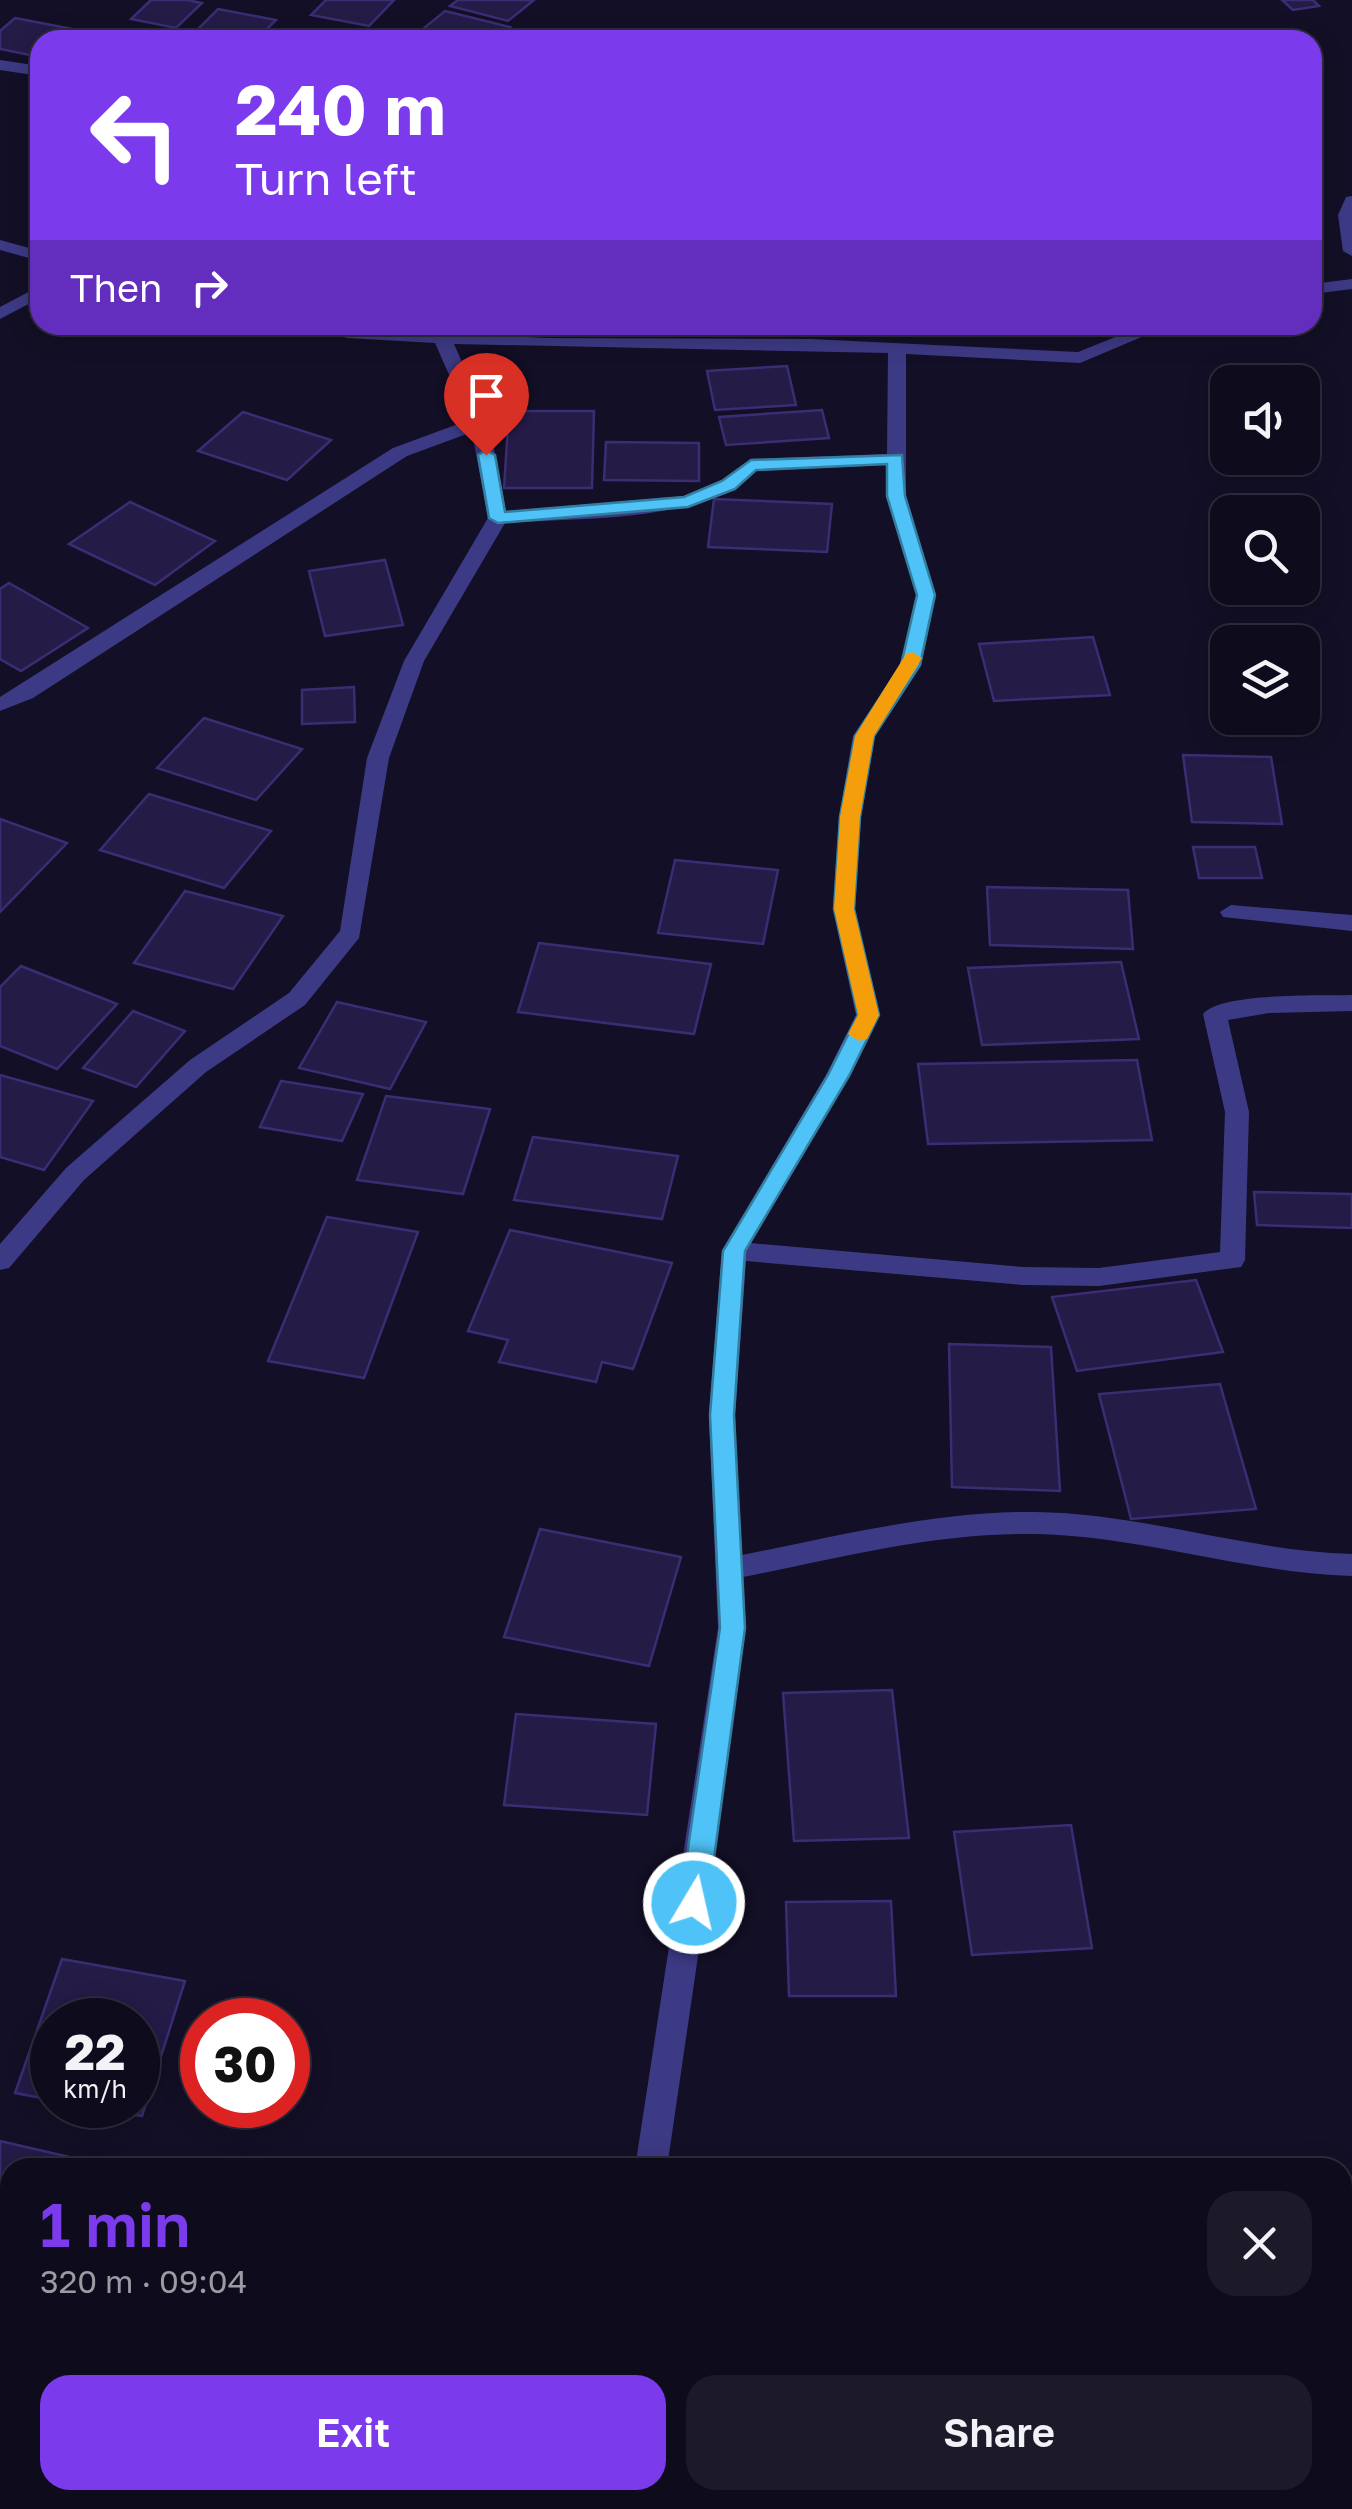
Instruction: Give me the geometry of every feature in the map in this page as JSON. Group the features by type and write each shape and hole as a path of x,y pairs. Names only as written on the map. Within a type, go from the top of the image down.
{"street":[{"path":"0,64 30,69"},
{"path":"1352,201 1347,215 1352,251"},
{"path":"0,245 30,253"},
{"path":"1322,288 1352,284"},
{"path":"0,314 30,297"},
{"path":"385,335 1080,358 1136,335"},
{"path":"0,1261 75,1174 198,1066 296,999 351,933 378,758 414,661 498,518 480,423 442,338"},
{"path":"653,2158 732,1628 722,1415 734,1251 838,1076 868,1015 844,909 850,817 864,736 911,665 926,595 896,496 897,349"},
{"path":"0,705 26,694 400,452 480,423"},
{"path":"498,518 688,502 728,485 751,465 896,459"},
{"path":"1231,912 1352,924"},
{"path":"734,1251 1022,1276 1100,1277 1232,1260 1237,1112 1215,1014 1268,1004 1352,1003"},
{"path":"730,1569 900,1534 1036,1522 1168,1538 1319,1564 1352,1565"}],"building":[{"path":"151,0 202,3 176,28 131,19"},
{"path":"326,0 394,0 369,26 311,15"},
{"path":"458,0 534,0 508,21 450,6"},
{"path":"1282,0 1313,0 1319,6 1293,10"},
{"path":"218,9 276,20 266,30 197,30"},
{"path":"445,11 510,27 506,30 422,30"},
{"path":"15,18 78,30 30,30 30,55 0,49 0,31"},
{"path":"787,366 796,405 715,410 707,371"},
{"path":"822,410 829,438 726,445 719,417"},
{"path":"509,411 594,411 592,488 504,488"},
{"path":"243,412 331,440 287,480 198,451"},
{"path":"606,442 699,443 699,481 604,480"},
{"path":"714,499 832,504 827,552 708,547"},
{"path":"130,502 215,541 155,585 69,544"},
{"path":"385,560 403,625 325,636 309,571"},
{"path":"9,583 88,628 21,671 0,659 0,589"},
{"path":"1093,637 1110,695 994,701 979,644"},
{"path":"354,687 355,722 302,724 302,690"},
{"path":"204,718 302,749 256,800 157,768"},
{"path":"1183,755 1271,757 1282,824 1192,822"},
{"path":"149,794 271,831 224,888 100,850"},
{"path":"0,819 67,843 0,912"},
{"path":"1193,847 1255,847 1262,878 1199,878"},
{"path":"675,860 778,870 763,944 658,933"},
{"path":"987,887 1128,890 1133,949 990,945"},
{"path":"185,891 283,916 233,989 134,963"},
{"path":"539,943 711,964 694,1034 518,1012"},
{"path":"1121,962 1139,1039 982,1045 968,968"},
{"path":"21,966 117,1004 57,1069 0,1046 0,987"},
{"path":"337,1002 426,1022 390,1089 299,1068"},
{"path":"133,1011 185,1031 136,1087 83,1068"},
{"path":"1137,1060 1152,1140 928,1144 918,1064"},
{"path":"0,1075 93,1101 44,1170 0,1157"},
{"path":"281,1081 363,1094 342,1141 260,1127"},
{"path":"386,1096 490,1109 463,1194 357,1180"},
{"path":"533,1137 678,1156 662,1219 514,1200"},
{"path":"1254,1192 1352,1194 1352,1228 1257,1225"},
{"path":"327,1217 418,1232 364,1378 268,1361"},
{"path":"510,1230 672,1263 633,1369 602,1362 596,1382 499,1362 508,1340 468,1331"},
{"path":"1196,1280 1223,1352 1077,1371 1052,1297"},
{"path":"949,1344 1051,1347 1060,1491 952,1487"},
{"path":"1220,1384 1256,1509 1131,1519 1099,1394"},
{"path":"540,1529 681,1557 649,1666 504,1637"},
{"path":"892,1690 909,1838 794,1841 783,1693"},
{"path":"516,1714 656,1724 647,1815 504,1805"},
{"path":"1071,1825 1092,1948 972,1955 954,1832"},
{"path":"891,1901 896,1996 789,1996 786,1902"},
{"path":"62,1959 185,1981 160,2059 160,1998 48,1998"},
{"path":"30,2050 30,2096 15,2093"},
{"path":"0,2141 74,2158 0,2158"}],"slow traffic":[{"path":"859,1034 868,1015 844,909 850,817 864,736 912,658"}],"route":[{"path":"486,455 498,518 688,502 728,485 751,465 896,459 896,496 926,595 911,665 864,736 850,817 844,909 868,1015 838,1076 734,1251 722,1415 732,1628 694,1903"}]}
